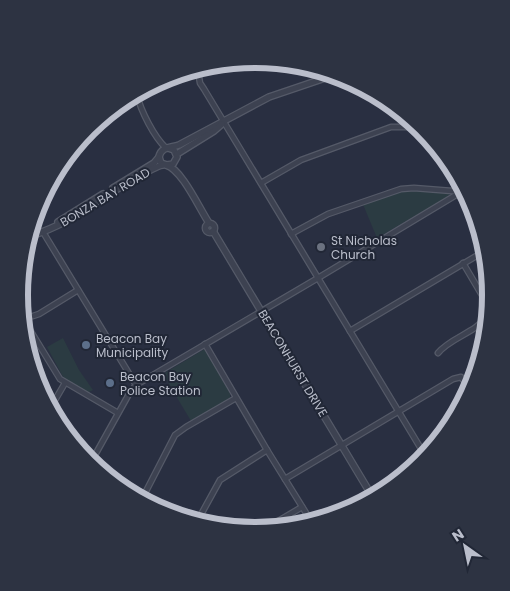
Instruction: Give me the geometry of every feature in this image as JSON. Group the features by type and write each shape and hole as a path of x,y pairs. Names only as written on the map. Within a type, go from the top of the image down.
{"street":[{"path":"199,75 200,83 422,450"},
{"path":"167,165 173,164 176,157 224,123 269,97 323,79"},
{"path":"138,100 160,143 174,150 181,177"},
{"path":"159,156 167,148 179,145 212,127 224,123"},
{"path":"261,183 301,160 382,130 398,126 407,126"},
{"path":"160,143 159,156 161,163 167,165 181,177"},
{"name":"BONZA BAY ROAD","path":"43,232 154,163 159,156"},
{"name":"BONZA BAY ROAD","path":"36,234 65,222 157,166 167,165"},
{"name":"BEACONHURST DRIVE","path":"181,177 209,223 215,226 213,231 370,492"},
{"path":"291,234 328,214 394,190 414,188 457,192"},
{"path":"94,456 136,385 459,195"},
{"path":"43,232 136,385"},
{"path":"350,331 479,255"},
{"path":"463,264 482,295"},
{"path":"28,317 42,312 78,290"},
{"path":"438,353 445,345 481,321"},
{"path":"30,330 65,384 118,413"},
{"path":"205,344 308,517"},
{"path":"285,479 452,378 459,376 466,381"},
{"path":"54,402 65,384"},
{"path":"143,494 176,435 186,427 236,398"},
{"path":"200,516 220,480 267,450"},
{"path":"276,522 302,507"}],"shaded area":[{"path":"407,189 449,192 450,194 443,200 377,238 362,202"},
{"path":"63,338 79,370 93,390 87,393 68,383 62,375 47,347"},
{"path":"206,350 230,393 230,398 191,421 163,374"}],"place":[{"name":"St Nicholas Church","path":"321,247"},
{"name":"Beacon Bay Municipality","path":"86,345"},
{"name":"Beacon Bay Police Station","path":"110,383"}]}
